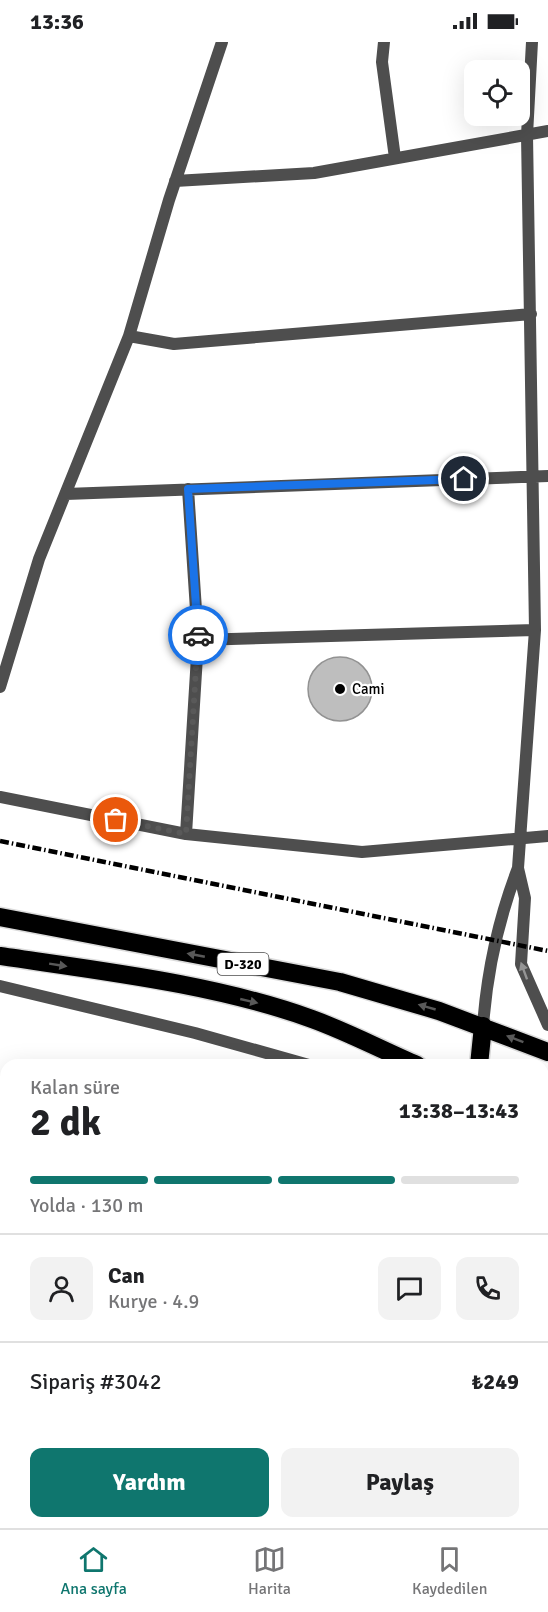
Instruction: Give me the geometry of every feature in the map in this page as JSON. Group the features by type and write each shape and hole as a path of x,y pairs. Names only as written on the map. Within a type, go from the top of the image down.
{"highway":[{"name":"D-320","path":"0,917 340,982 483,1026"},
{"name":"D-320","path":"0,956 159,980 264,1004 312,1019 403,1059"},
{"path":"480,1059 483,1026 548,1052"}],"street":[{"path":"0,687 39,559 129,336 175,181 222,42"},
{"path":"384,42 382,62 395,158"},
{"path":"532,42 527,135 535,630 518,840 518,868 525,898 521,964 546,1019"},
{"path":"175,181 314,173 548,130"},
{"path":"129,336 174,344 531,314"},
{"path":"66,494 548,476"},
{"path":"186,834 198,640 188,489"},
{"path":"198,640 535,630"},
{"path":"0,797 186,834 362,852 548,836"},
{"path":"483,1026 486,980 507,897 518,868"},
{"path":"0,986 195,1033 288,1059"}],"building":[{"name":"Cami","path":"334,657 346,657 363,666 370,677 372,689 370,701 363,712 346,721 334,721 322,716 313,707 308,695 308,683 313,671 322,662"}],"railway":[{"path":"0,841 548,951"}],"way so far":[{"path":"116,820 186,834 198,635"}],"place":[{"name":"Cami","path":"340,689"}],"route":[{"path":"198,635 188,489 464,479"}]}
